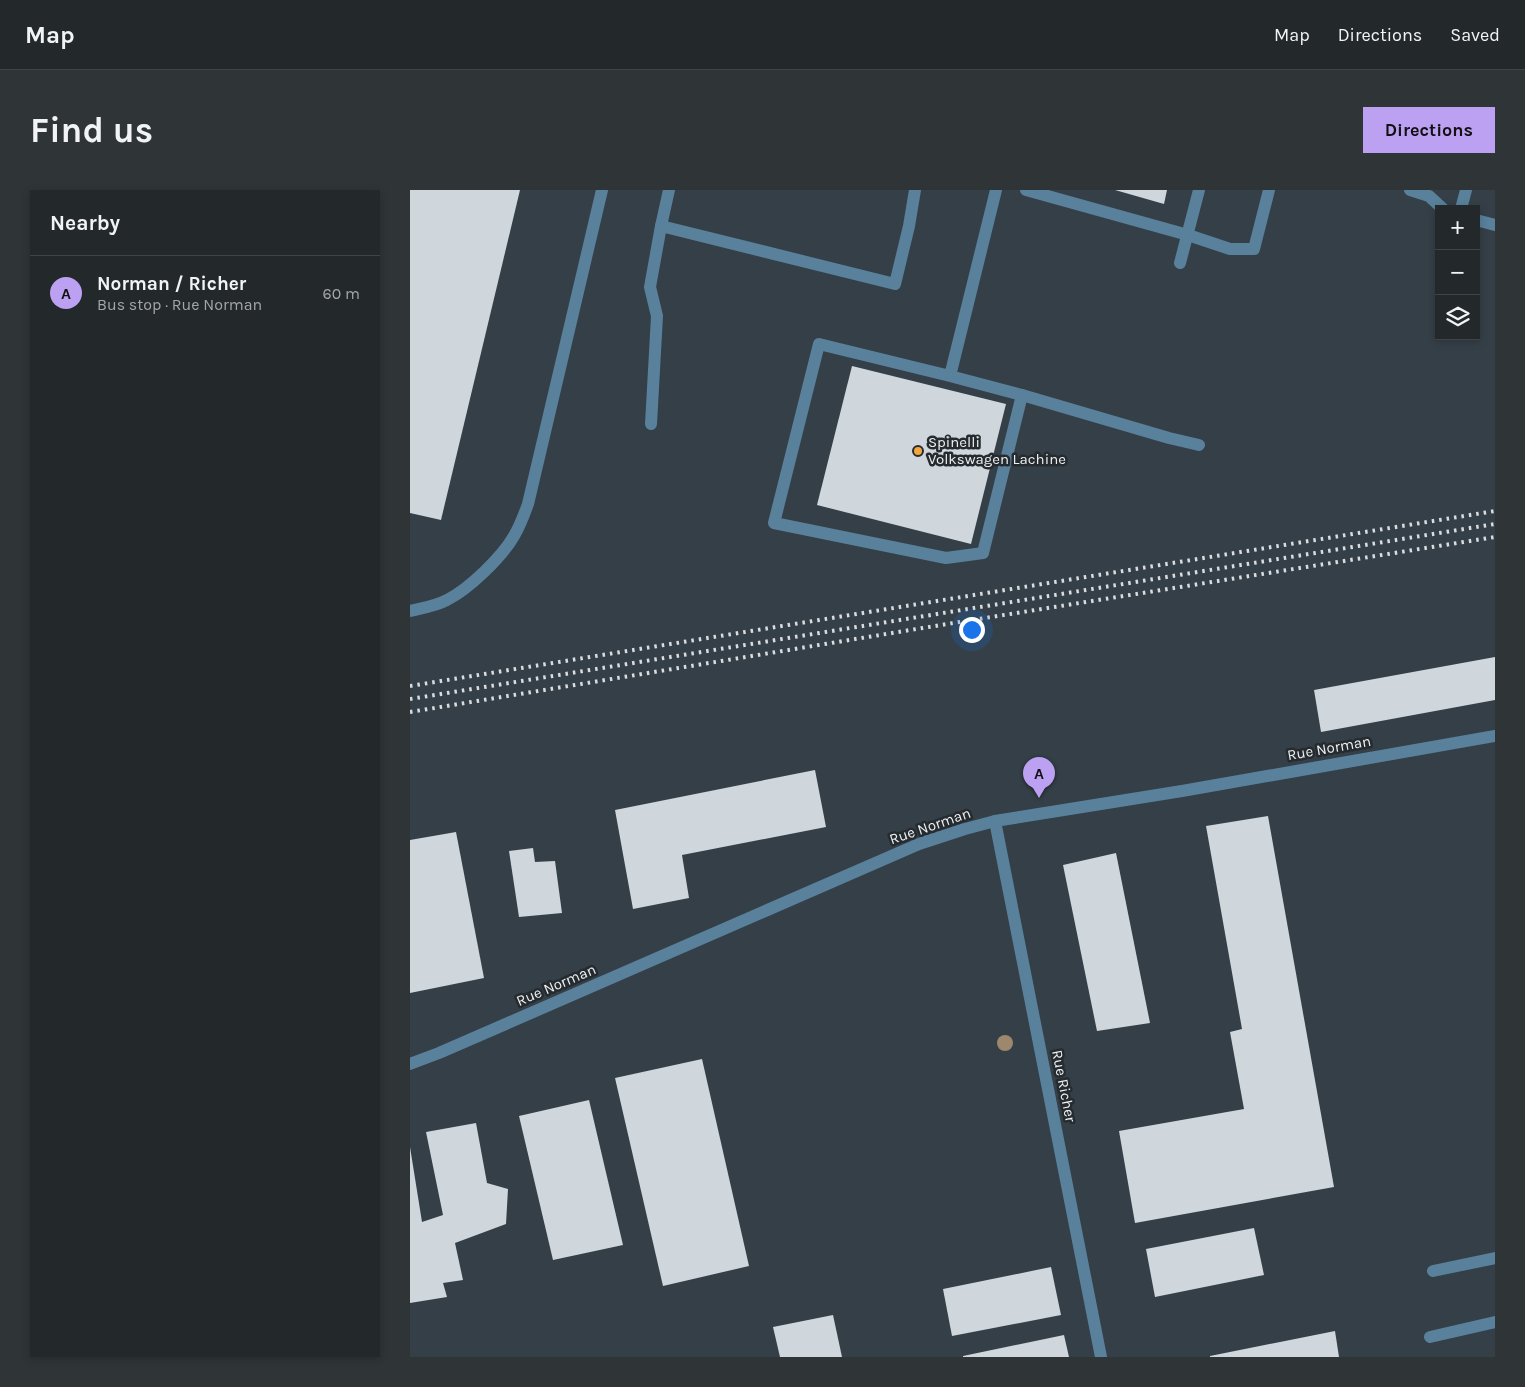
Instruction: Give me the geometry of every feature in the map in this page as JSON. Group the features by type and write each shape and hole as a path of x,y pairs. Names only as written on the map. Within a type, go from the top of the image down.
{"street":[{"path":"410,611 429,607 447,600 464,590 500,555 522,520 528,504 602,190"},
{"path":"651,424 657,316 650,287 669,190"},
{"path":"662,226 895,284 909,226 915,190"},
{"path":"950,376 996,190"},
{"path":"1026,190 1230,248 1254,249 1269,190"},
{"path":"1180,263 1199,190"},
{"path":"1410,190 1429,196 1439,205"},
{"path":"1462,205 1466,190"},
{"path":"1480,221 1495,225"},
{"path":"1022,395 984,553 946,558 774,523 819,344 1022,395 1199,445"},
{"name":"Rue Norman","path":"410,1064 919,844 996,821 1182,792 1495,736"},
{"name":"Rue Richer","path":"996,821 1101,1357"},
{"path":"1433,1271 1495,1258"},
{"path":"1430,1337 1495,1322"}],"shaded area":[{"path":"410,190 1495,190 1495,1357 410,1357"}],"building":[{"path":"410,190 520,190 441,520 410,513"},
{"path":"1115,190 1167,190 1164,204"},
{"path":"852,366 1006,404 971,544 817,505"},
{"path":"1495,657 1495,700 1321,732 1314,690"},
{"path":"815,770 826,827 682,855 689,898 633,909 615,810"},
{"path":"1268,816 1334,1187 1135,1223 1119,1131 1244,1109 1230,1032 1242,1029 1206,826"},
{"path":"456,832 484,978 410,993 410,840"},
{"path":"533,848 535,862 555,861 562,913 519,917 509,851"},
{"path":"1116,853 1150,1023 1097,1031 1063,865"},
{"path":"702,1059 749,1266 663,1286 615,1078"},
{"path":"589,1100 623,1245 553,1260 519,1116"},
{"path":"476,1123 487,1183 508,1189 506,1224 455,1243 463,1280 443,1283 447,1297 410,1303 410,1147 422,1222 443,1215 426,1132"},
{"path":"1254,1228 1264,1275 1155,1297 1146,1249"},
{"path":"1051,1267 1061,1315 952,1336 943,1289"},
{"path":"833,1315 842,1357 780,1357 773,1327"},
{"path":"1335,1331 1339,1357 1210,1357 1210,1356"},
{"path":"1064,1335 1069,1357 963,1357 963,1356"}],"railway":[{"path":"410,686 1495,511"},
{"path":"410,699 1495,524"},
{"path":"410,712 1495,537"}],"place":[{"name":"Spinelli Volkswagen Lachine","path":"918,451"},
{"name":"Norman / Richer","path":"1039,798"}]}
